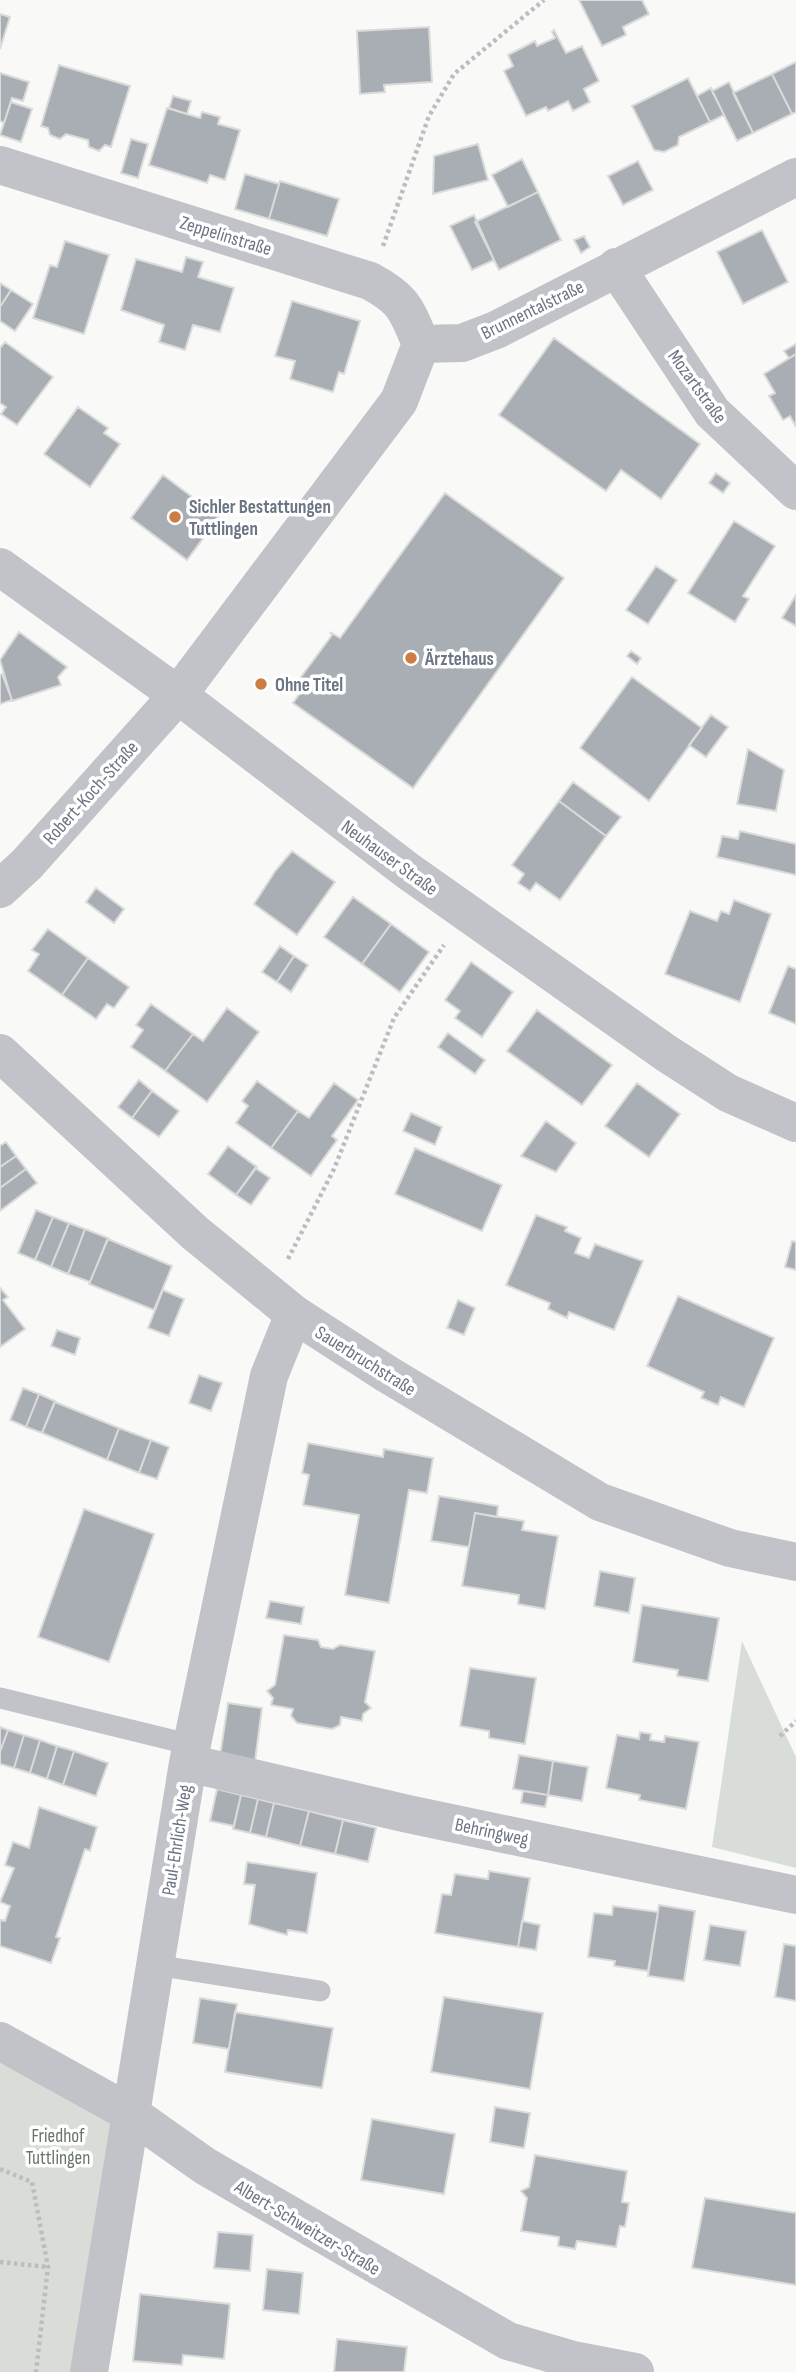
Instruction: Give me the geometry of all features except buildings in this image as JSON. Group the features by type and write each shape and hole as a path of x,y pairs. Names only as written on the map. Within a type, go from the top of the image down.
{"street":[{"name":"Zeppelinstraße","path":"0,164 370,281 396,295 406,309 421,344"},
{"name":"Brunnentalstraße","path":"421,344 462,343 496,330 796,177"},
{"name":"Mozartstraße","path":"616,267 712,412 796,491"},
{"path":"177,695 399,401 421,344"},
{"name":"Neuhauser Straße","path":"0,567 177,695 466,913 666,1054 728,1093 796,1123"},
{"name":"Robert-Koch-Straße","path":"0,889 27,864 177,695"},
{"name":"Sauerbruchstraße","path":"0,1053 195,1233 282,1305 600,1502 730,1548 796,1562"},
{"name":"Paul-Ehrlich-Weg","path":"89,2372 190,1754 282,1305"},
{"name":"Behringweg","path":"190,1754 408,1814 796,1895"},
{"name":"Albert-Schweitzer-Straße","path":"0,2042 130,2113 205,2166 508,2342 573,2360 635,2372"}],"lane":[{"path":"0,1698 190,1754"},
{"path":"155,1965 320,1991"}],"path":[{"path":"370,281 429,116 454,74 544,0"},
{"path":"282,1305 394,1018 466,913"},
{"path":"780,1736 796,1721"},
{"path":"0,2169 32,2182 48,2267 36,2372"},
{"path":"0,2262 48,2267"}],"green space":[{"path":"742,1641 796,1757 796,1868 712,1847"},
{"name":"Friedhof Tuttlingen","path":"0,2046 121,2116 82,2372 0,2372"}],"place":[{"name":"Sichler Bestattungen Tuttlingen","path":"175,517"},
{"name":"Ärztehaus","path":"411,658"},
{"name":"Ohne Titel","path":"261,684"}]}
